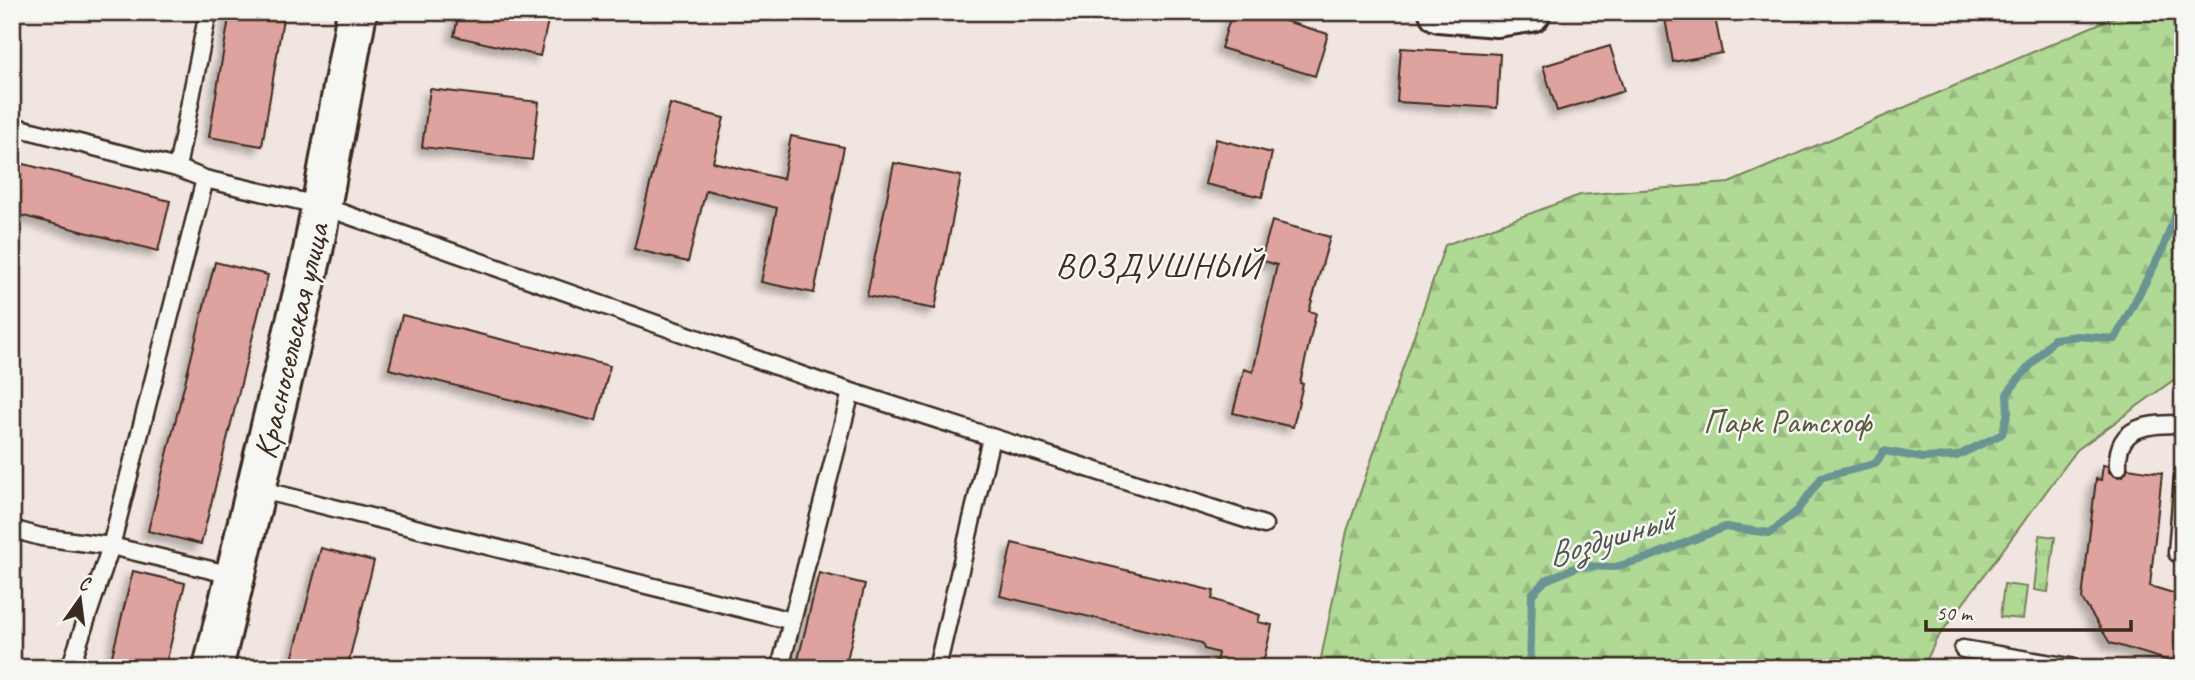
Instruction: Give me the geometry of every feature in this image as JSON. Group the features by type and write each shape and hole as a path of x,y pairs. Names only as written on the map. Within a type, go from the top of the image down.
{"main road":[{"name":"Красносельская улица","path":"213,668 322,206 357,12"},
{"path":"1439,12 1497,17 1531,12"}],"lane":[{"path":"177,169 208,12"},
{"path":"12,126 177,169 205,179 322,206 851,392 1264,525"},
{"path":"70,668 111,546 205,179"},
{"path":"780,668 851,392"},
{"path":"2118,467 2118,458 2125,439 2140,426 2183,424"},
{"path":"937,668 991,438"},
{"path":"2183,477 2177,552 2183,554"},
{"path":"257,489 792,621"},
{"path":"12,529 41,537 111,546 236,576"},
{"path":"1964,649 2076,668"}],"green space":[{"name":"Парк Ратсхоф","path":"2126,12 2183,12 2183,373 2077,450 1936,640 1923,668 1319,668 1347,531 1445,245 1580,195 1729,183"},
{"path":"2040,535 2055,537 2048,592 2034,590"},
{"path":"2004,584 2027,587 2023,619 2000,617"}],"building":[{"path":"230,12 284,12 262,146 209,137"},
{"path":"459,12 550,12 540,56 454,36"},
{"path":"1232,12 1255,12 1328,34 1315,76 1221,48"},
{"path":"1714,12 1722,53 1673,62 1665,19"},
{"path":"1610,46 1624,91 1557,111 1543,66"},
{"path":"1401,48 1500,54 1497,108 1397,102"},
{"path":"430,89 539,102 532,160 422,147"},
{"path":"670,104 724,118 713,162 783,179 791,136 844,147 814,293 761,282 777,208 706,190 688,262 634,249"},
{"path":"1216,139 1272,153 1262,197 1205,184"},
{"path":"12,161 170,201 158,251 12,213"},
{"path":"894,163 961,176 935,309 867,296"},
{"path":"1272,221 1330,237 1309,311 1316,313 1293,427 1233,413 1244,369 1253,372 1277,265 1261,260"},
{"path":"215,262 268,275 201,544 148,531"},
{"path":"402,315 610,366 596,421 389,369"},
{"path":"2103,465 2108,466 2109,472 2117,477 2123,476 2128,468 2162,473 2150,586 2183,596 2183,665 2110,643 2082,599 2096,479 2101,480"},
{"path":"1012,543 1214,591 1212,599 1260,615 1258,622 1272,625 1262,668 1215,668 1218,653 1204,649 1202,643 1000,596"},
{"path":"321,548 374,561 347,668 290,668"},
{"path":"133,571 185,583 165,668 109,668"},
{"path":"819,573 865,584 845,668 796,668"}],"waterway":[{"name":"Воздушный","path":"1530,668 1532,594 1546,580 1579,566 1615,567 1647,558 1725,527 1770,533 1797,511 1822,477 1875,464 1884,451 1923,458 1957,456 2002,434 2008,413 2007,394 2054,339 2078,336 2115,339 2162,251 2176,213 2183,205"}],"district":[{"name":"ВОЗДУШНЫЙ","path":"1159,265"}]}
